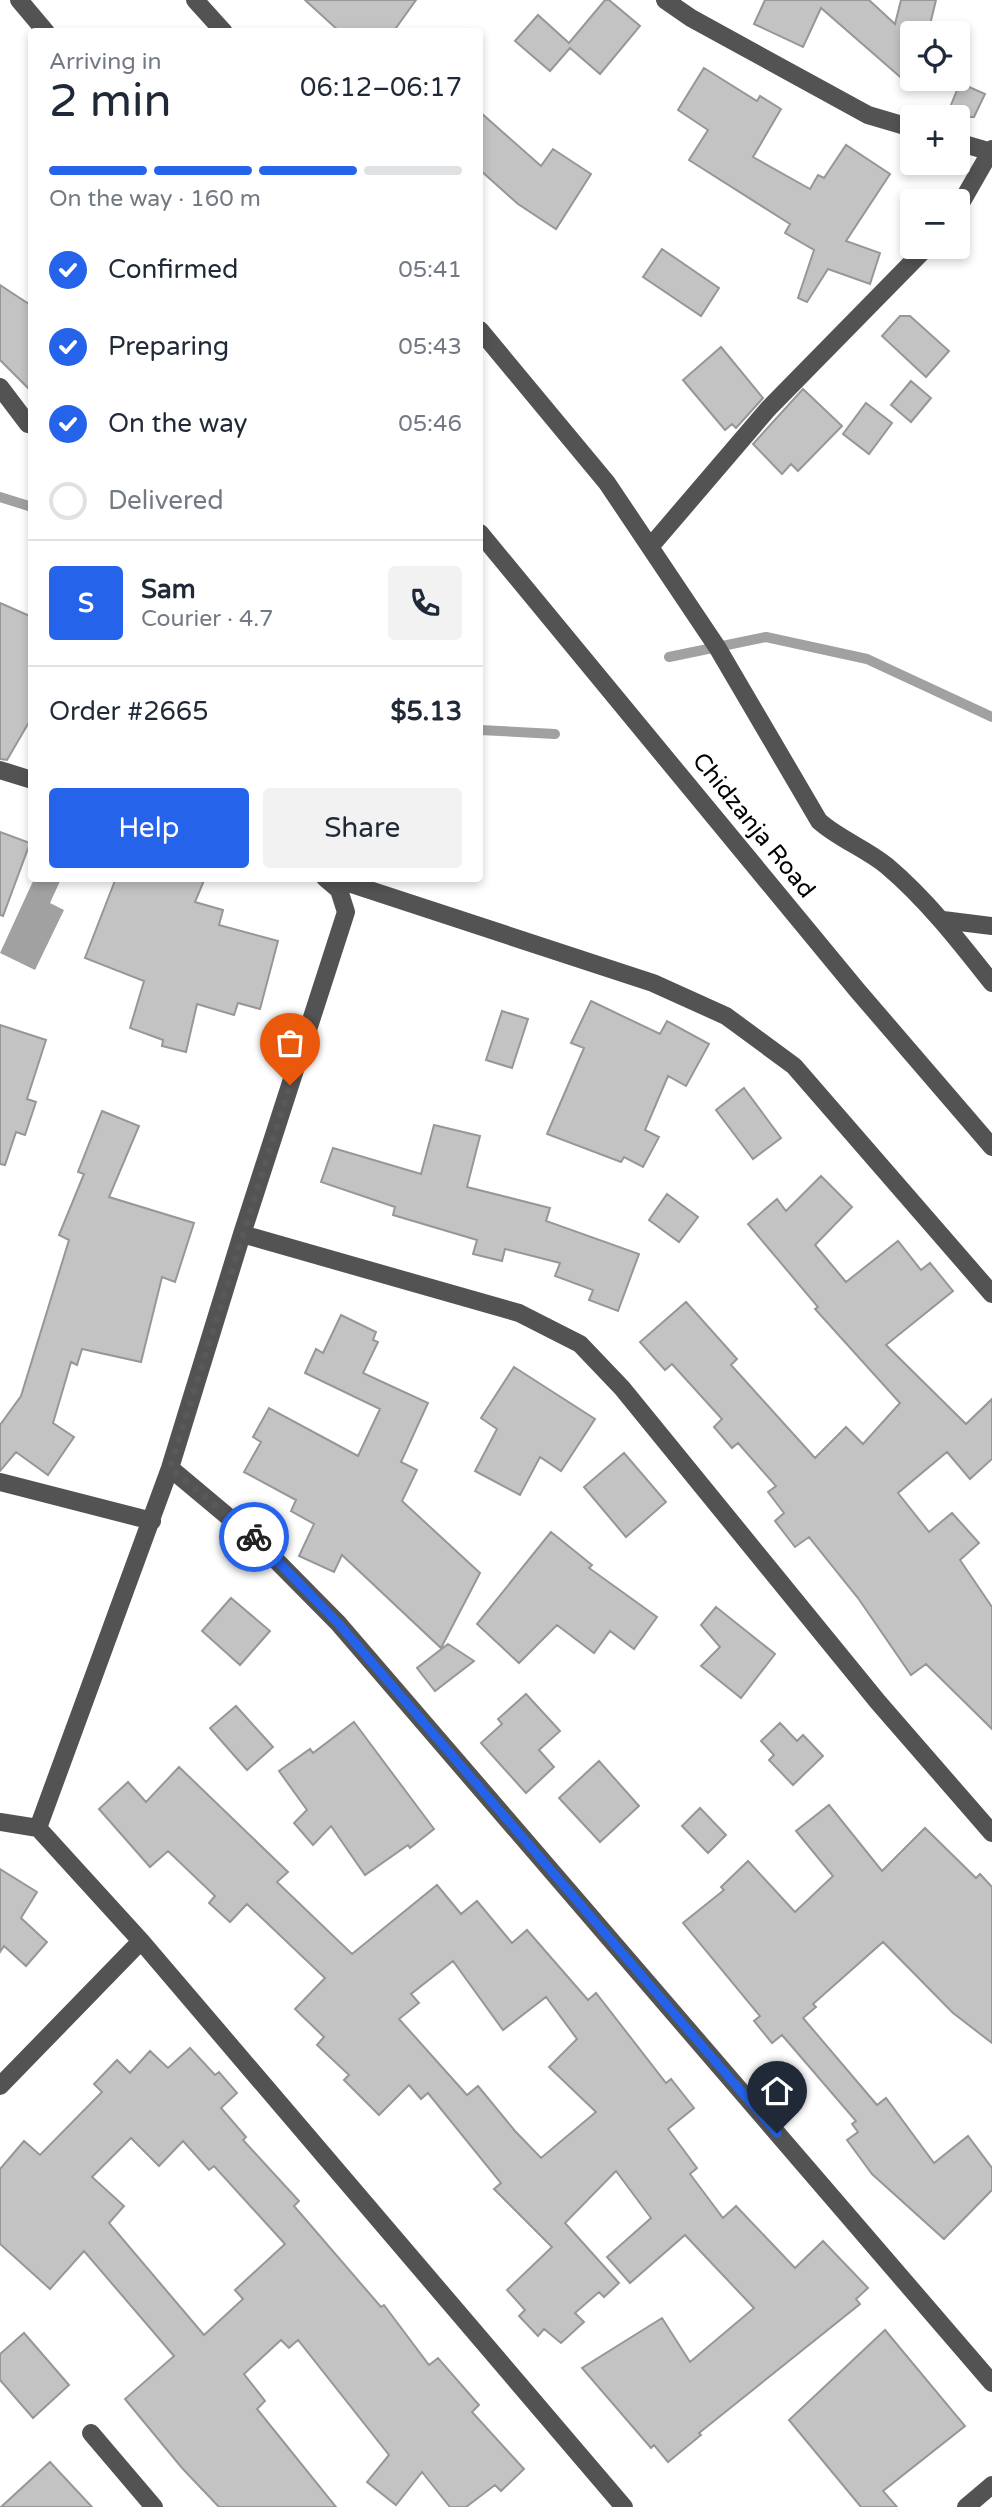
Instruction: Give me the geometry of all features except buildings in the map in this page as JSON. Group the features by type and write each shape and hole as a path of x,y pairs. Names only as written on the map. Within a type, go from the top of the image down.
{"street":[{"path":"19,0 43,28"},
{"path":"195,0 220,28"},
{"path":"665,0 713,31 868,114 900,124"},
{"path":"969,189 992,151 970,145"},
{"path":"650,547 768,408 915,259"},
{"path":"483,334 607,483 717,647 819,821 833,834 859,845 886,865 943,920 992,983"},
{"path":"0,387 28,424"},
{"name":"Chidzanja Road","path":"483,537 857,990 992,1147"},
{"path":"0,770 28,779"},
{"path":"38,1828 170,1468 346,912 340,890 330,882"},
{"path":"345,882 653,983 726,1016 794,1066 992,1294"},
{"path":"943,920 992,926"},
{"path":"242,1234 519,1313 580,1344 622,1388 878,1702 992,1833"},
{"path":"170,1468 256,1540 338,1623 992,2383"},
{"path":"0,1482 152,1521"},
{"path":"0,1822 38,1828 141,1941 624,2507"},
{"path":"0,2085 141,1941"},
{"path":"92,2433 154,2507"},
{"path":"966,2507 992,2485"}],"shaded area":[{"path":"33,882 60,882 50,903 64,910 35,970 0,953"}],"waterway":[{"path":"0,497 28,506"},
{"path":"669,657 766,637 867,659 992,717"},
{"path":"483,730 555,734"}],"way so far":[{"path":"254,1537 170,1468 290,1085"}],"route":[{"path":"254,1537 338,1623 777,2133"}]}
